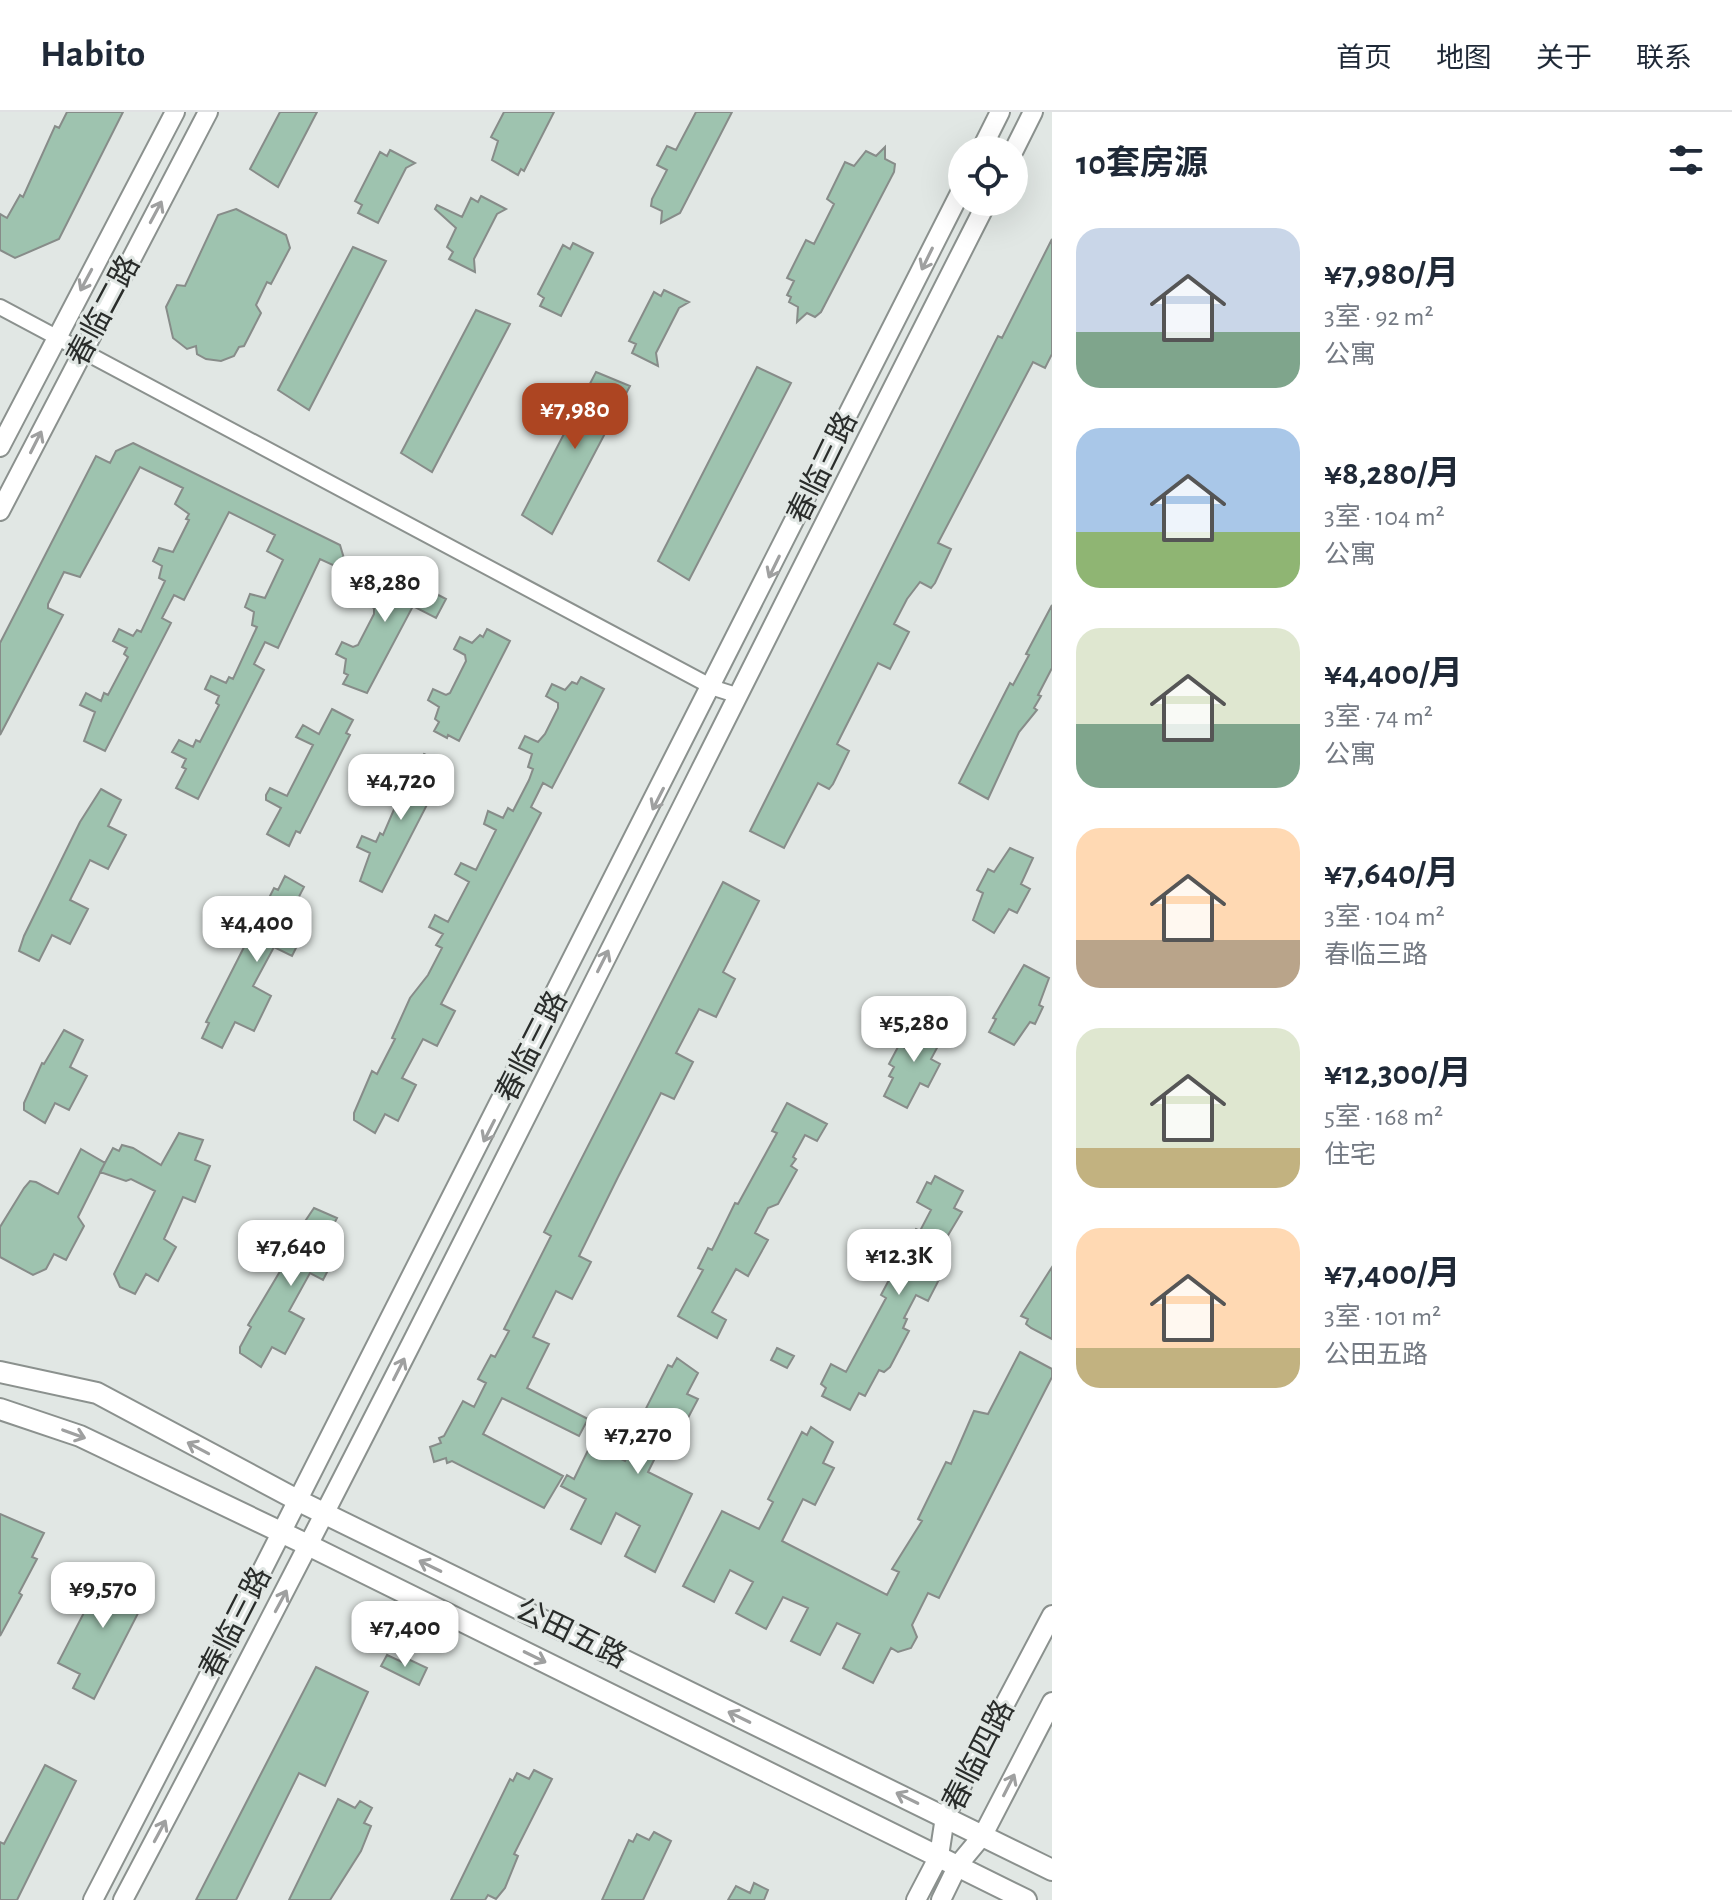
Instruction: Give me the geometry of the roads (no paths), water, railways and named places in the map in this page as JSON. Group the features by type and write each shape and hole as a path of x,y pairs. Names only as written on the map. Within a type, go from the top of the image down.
{"main road":[{"name":"公田五路","path":"0,1372 97,1393 326,1515 1052,1870"},
{"name":"公田五路","path":"0,1409 80,1436 283,1533 1026,1900"}],"street":[{"name":"春临二路","path":"0,447 55,336 175,112"},
{"name":"春临二路","path":"0,511 208,112"},
{"path":"988,136 1000,112"},
{"path":"1021,136 1033,112"},
{"name":"春临三路","path":"93,1900 301,1502 714,688 949,216"},
{"name":"春临三路","path":"123,1900 326,1515 736,695 980,216"},
{"path":"0,307 714,688 736,695"},
{"name":"春临四路","path":"916,1900 939,1856 945,1817 1052,1615"},
{"name":"春临四路","path":"941,1900 958,1865 983,1835 1052,1702"}]}
